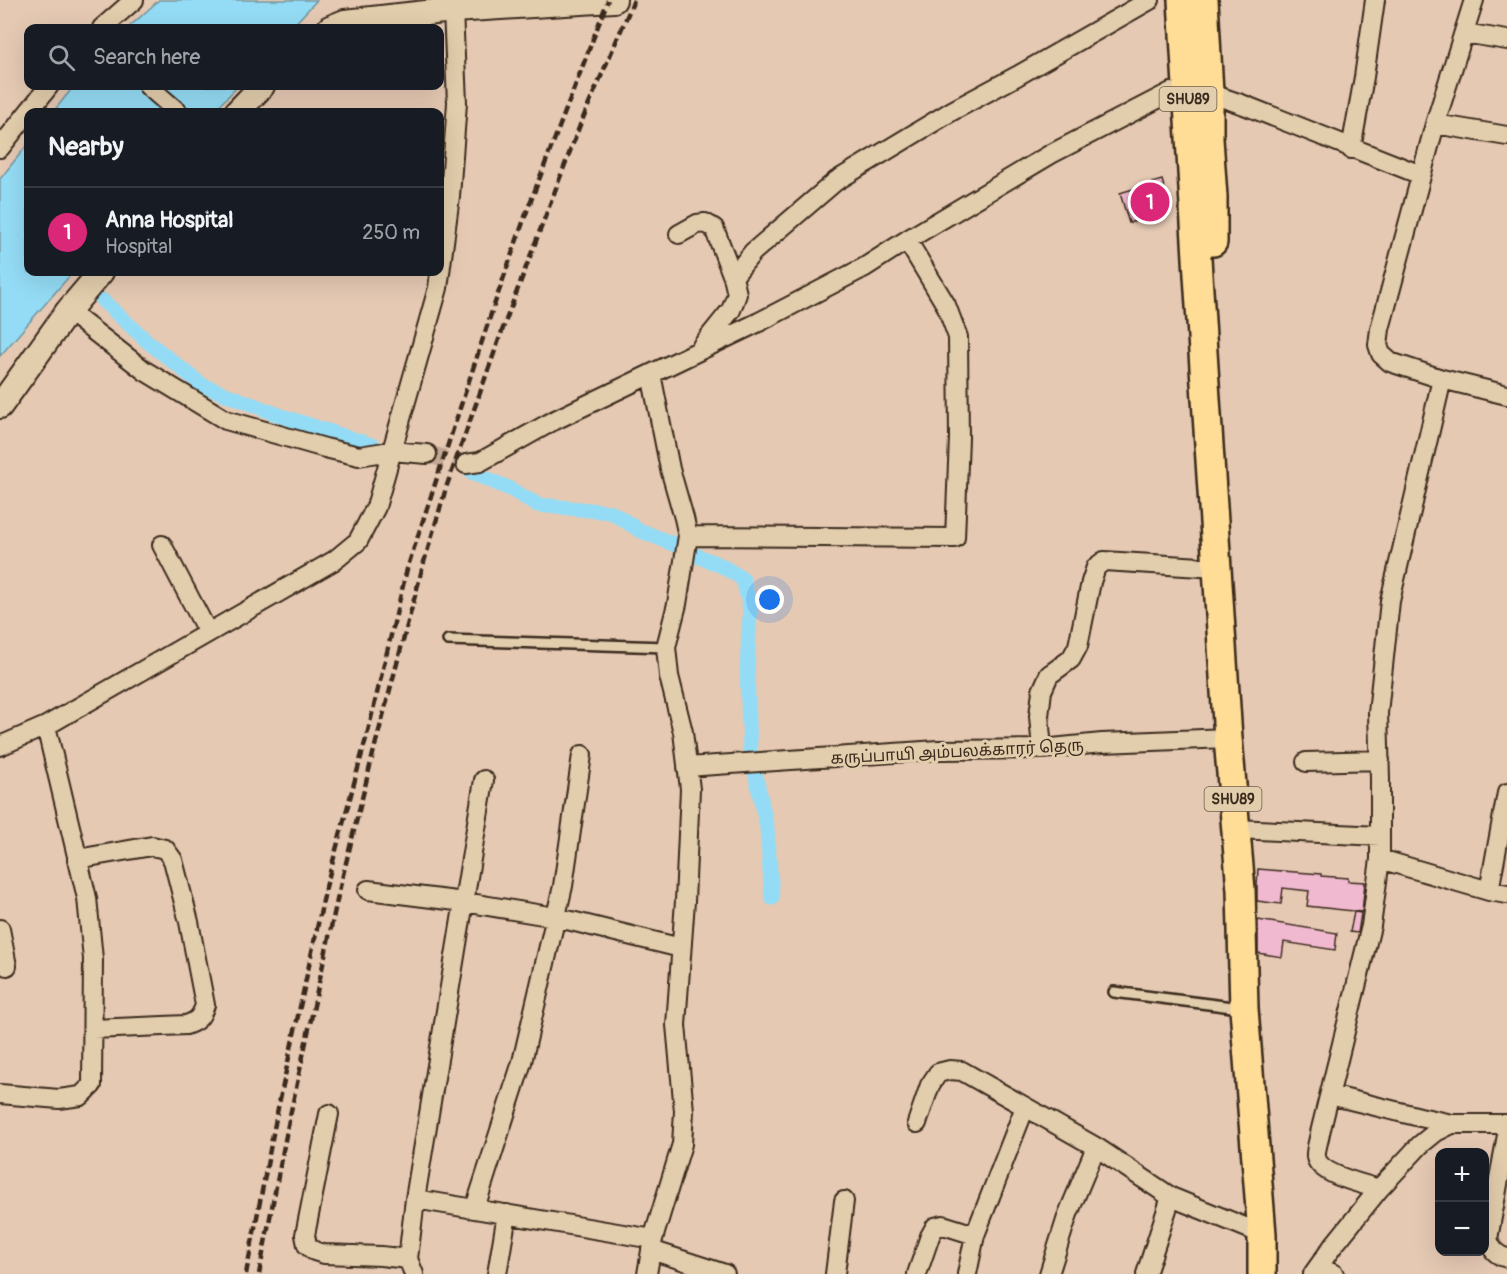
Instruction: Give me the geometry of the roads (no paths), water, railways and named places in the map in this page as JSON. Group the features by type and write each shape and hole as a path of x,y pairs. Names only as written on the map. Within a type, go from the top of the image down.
{"main road":[{"path":"340,24 453,10 614,0"},
{"path":"1166,0 1174,178 1190,295 1201,323"},
{"name":"SHU89","path":"1182,0 1228,738 1241,890 1244,1009 1262,1234 1262,1274"},
{"path":"1201,323 1213,289 1213,197 1204,0"},
{"path":"241,108 258,90"},
{"path":"0,406 68,311 98,276"}],"street":[{"path":"107,24 134,0"},
{"path":"733,278 753,252 836,182 952,111 1150,0"},
{"path":"1351,149 1375,0"},
{"path":"1474,0 1435,124 1380,329 1378,345 1381,354 1390,362 1442,379 1507,395"},
{"path":"444,205 457,103 453,10"},
{"path":"1464,33 1507,40"},
{"path":"32,108 46,90"},
{"path":"153,90 173,108"},
{"path":"466,464 480,462 553,421 759,322 865,267 1051,154 1171,92"},
{"path":"1209,93 1421,175"},
{"path":"0,148 24,118"},
{"path":"1435,124 1507,136"},
{"path":"679,234 705,222 714,228 737,294 731,310 699,350"},
{"path":"688,536 955,538 959,438 958,337 946,305 907,240"},
{"path":"0,746 46,726 335,560 358,541 376,507 438,288 439,276"},
{"path":"68,311 145,371 226,420 359,456 392,451 427,454"},
{"path":"647,1274 652,1245 682,1144 684,1111 676,1024 690,789 683,732 669,676 666,646 677,604 688,536 669,469 651,374"},
{"path":"1379,1189 1328,1172 1320,1166 1316,1157 1371,926 1380,859 1378,713 1390,601 1442,379"},
{"path":"162,544 208,633"},
{"path":"1042,749 1039,716 1042,691 1049,675 1071,659 1078,646 1096,567 1104,561 1113,561 1217,568"},
{"path":"0,1094 59,1100 81,1096 92,1084 92,949 87,898 46,726"},
{"name":"கருப்பாயி அம்பலக்காரர் தெரு","path":"687,767 938,750 1042,749 1228,738"},
{"path":"475,1208 522,1062 563,886 582,755"},
{"path":"1306,762 1380,760"},
{"path":"329,1114 305,1235 307,1245 314,1251 324,1254 380,1265 411,1266 415,1199 484,780"},
{"path":"1380,859 1498,893 1507,793"},
{"path":"1236,829 1380,836"},
{"path":"77,859 152,846 165,849 174,860 205,1005 202,1016 196,1022 186,1025 93,1029"},
{"path":"368,890 464,902 555,917 681,948"},
{"path":"0,929 7,966"},
{"path":"917,1123 930,1085 938,1073 950,1070 962,1071 1096,1147 1171,1197 1262,1234"},
{"path":"1330,1095 1452,1124 1507,1124"},
{"path":"967,1274 975,1235 1025,1107"},
{"path":"1322,1272 1333,1246 1379,1189 1420,1144 1452,1124"},
{"path":"1507,1135 1488,1239 1492,1250 1507,1258"},
{"path":"1049,1274 1068,1214 1096,1147"},
{"path":"1146,1274 1171,1197"},
{"path":"415,1199 507,1214 652,1245 725,1274"},
{"path":"835,1274 844,1201"},
{"path":"497,1274 507,1214"},
{"path":"917,1274 935,1227 944,1225 975,1235"}],"lane":[{"path":"447,640 666,646"},
{"path":"1114,992 1244,1009"}],"water":[{"path":"159,0 317,0 295,24 132,24"},
{"path":"71,90 234,90 217,108 56,108"},
{"path":"24,149 24,276 70,276 0,356 0,179"}],"waterway":[{"path":"102,300 148,342 202,385 284,417 374,446"},
{"path":"471,472 510,489 538,505 611,512 639,530 678,546"},
{"path":"695,555 720,565 743,579 750,608 747,672 750,749 767,828 772,898"}],"tunnel":[{"path":"427,454 466,464"}],"railway":[{"path":"246,1274 278,1108 326,887 367,735 407,569 527,211 608,0"},
{"path":"259,1274 289,1120 339,891 424,562 447,485 506,320 580,125 634,0"}],"place":[{"name":"Anna Hospital","path":"1150,202"}]}
